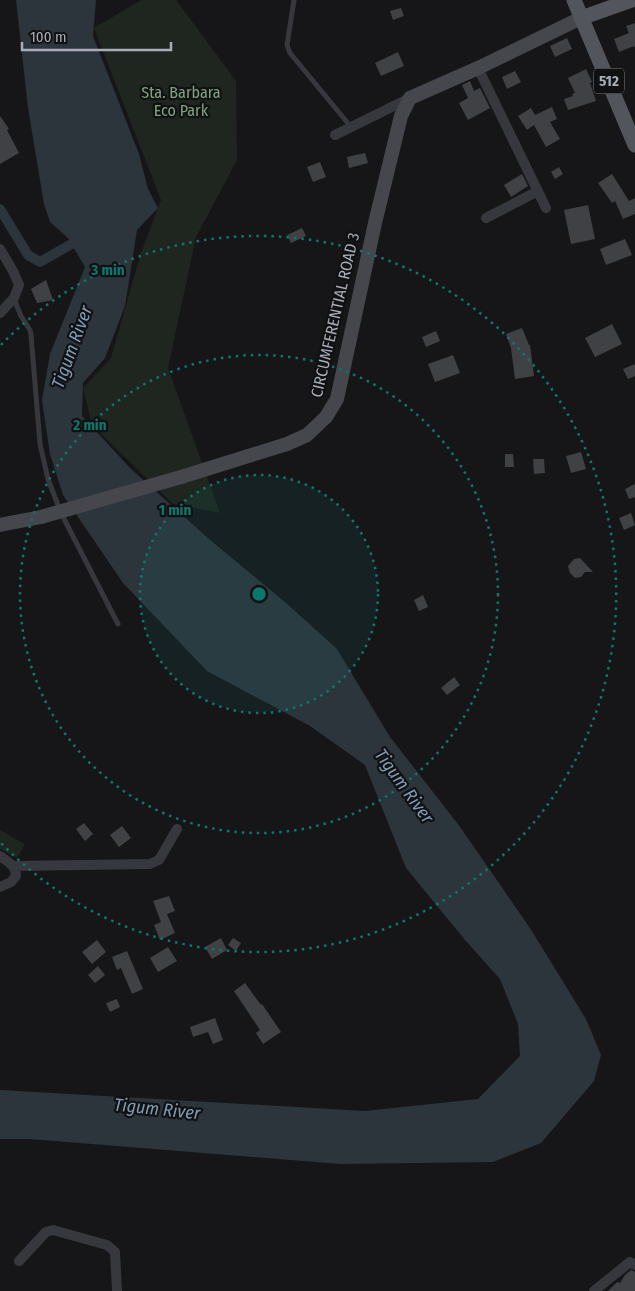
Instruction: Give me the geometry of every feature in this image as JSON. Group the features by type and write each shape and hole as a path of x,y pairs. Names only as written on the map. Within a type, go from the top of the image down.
{"main road":[{"path":"574,0 581,18"},
{"path":"410,98 478,68 614,3 632,0"},
{"name":"512","path":"581,18 635,145"},
{"name":"CIRCUMFERENTIAL ROAD 3","path":"0,525 41,517 287,444 307,435 326,417 337,399 375,223 401,116 410,98"}],"street":[{"path":"478,68 546,208"},
{"path":"335,135 410,98"},
{"path":"486,218 538,191"},
{"path":"0,249 19,285 14,298 0,313"},
{"path":"0,856 14,866 150,864 159,860 177,829"},
{"path":"0,887 11,882 16,876 14,866"},
{"path":"18,1261 46,1232 53,1230 107,1245 115,1252 117,1291"},
{"path":"594,1291 630,1262 635,1265"}],"lane":[{"path":"294,0 287,45 290,53 351,127"},
{"path":"14,298 31,335 40,444 48,479 61,514 118,624"}],"green space":[{"name":"Sta. Barbara Eco Park","path":"141,0 176,0 236,81 237,160 196,237 168,368 220,513 173,504 92,425 83,388 111,358 141,253 161,200 94,28"},
{"path":"0,830 25,844 17,858 0,849"}],"water":[{"name":"Tigum River","path":"16,0 96,0 93,36 139,154 148,189 158,208 137,230 125,306 105,358 83,383 82,416 130,468 337,649 390,737 458,824 530,928 586,1019 601,1055 594,1081 541,1143 493,1162 340,1164 30,1139 0,1139 0,1090 365,1111 478,1099 520,1056 518,1024 500,979 465,940 406,868 365,765 310,726 207,671 123,583 63,495 50,454 42,400 50,354 85,267 68,238 50,222 44,204 28,108"}],"building":[{"path":"401,8 404,16 393,20 390,11"},
{"path":"635,23 635,47 634,47 626,26"},
{"path":"629,33 634,46 619,52 614,39"},
{"path":"567,38 572,49 555,57 550,46"},
{"path":"398,52 404,66 381,76 375,63"},
{"path":"586,69 592,82 590,83 596,101 568,110 564,99 573,96 572,94 575,93 568,78"},
{"path":"515,71 521,82 507,89 502,77"},
{"path":"470,81 474,91 480,88 490,108 468,120 459,103 468,98 462,85"},
{"path":"552,107 557,119 550,122 560,139 546,147 534,125 527,130 518,116 531,108 535,115"},
{"path":"0,116 9,129 7,130 19,153 0,164"},
{"path":"365,153 368,163 349,168 347,157"},
{"path":"320,162 326,177 313,182 307,167"},
{"path":"559,167 563,174 555,179 551,172"},
{"path":"522,174 528,186 511,197 504,185"},
{"path":"612,174 629,201 635,198 635,214 623,219 615,201 612,203 598,183"},
{"path":"588,205 595,239 571,244 564,210"},
{"path":"302,228 306,236 291,243 287,235"},
{"path":"625,239 632,255 606,265 600,249"},
{"path":"46,280 53,300 37,303 31,289"},
{"path":"612,324 622,344 595,357 585,338"},
{"path":"522,328 530,345 534,376 515,379 511,348 506,334"},
{"path":"436,331 440,341 426,347 422,337"},
{"path":"453,355 460,373 435,382 428,364"},
{"path":"635,364 635,376 628,379 623,369"},
{"path":"581,452 586,469 571,473 566,456"},
{"path":"505,454 513,454 514,467 505,467"},
{"path":"533,459 544,459 545,473 534,474"},
{"path":"635,484 635,497 629,499 625,489"},
{"path":"631,513 635,525 624,530 619,518"},
{"path":"580,558 593,572 585,572 581,577 575,578 570,573 568,566 574,559"},
{"path":"423,595 428,607 419,611 414,600"},
{"path":"454,677 460,685 447,695 441,688"},
{"path":"84,823 93,834 85,841 76,829"},
{"path":"122,826 131,838 119,847 110,835"},
{"path":"169,896 175,911 167,914 175,933 160,940 154,925 161,922 153,901"},
{"path":"221,938 227,950 212,959 205,947"},
{"path":"233,938 241,943 236,951 228,945"},
{"path":"97,940 106,952 92,964 82,952"},
{"path":"168,947 177,961 158,972 150,958"},
{"path":"127,951 143,989 132,994 121,968 117,970 112,957"},
{"path":"98,966 105,975 95,983 88,975"},
{"path":"245,983 281,1032 263,1044 256,1033 260,1030 234,991"},
{"path":"117,999 120,1007 110,1012 106,1003"},
{"path":"215,1018 223,1040 213,1044 208,1032 193,1037 190,1027"},
{"path":"631,1270 635,1272 635,1291 608,1291 617,1282 620,1283"}],"waterway":[{"path":"0,209 28,255 40,262 82,238"}]}
